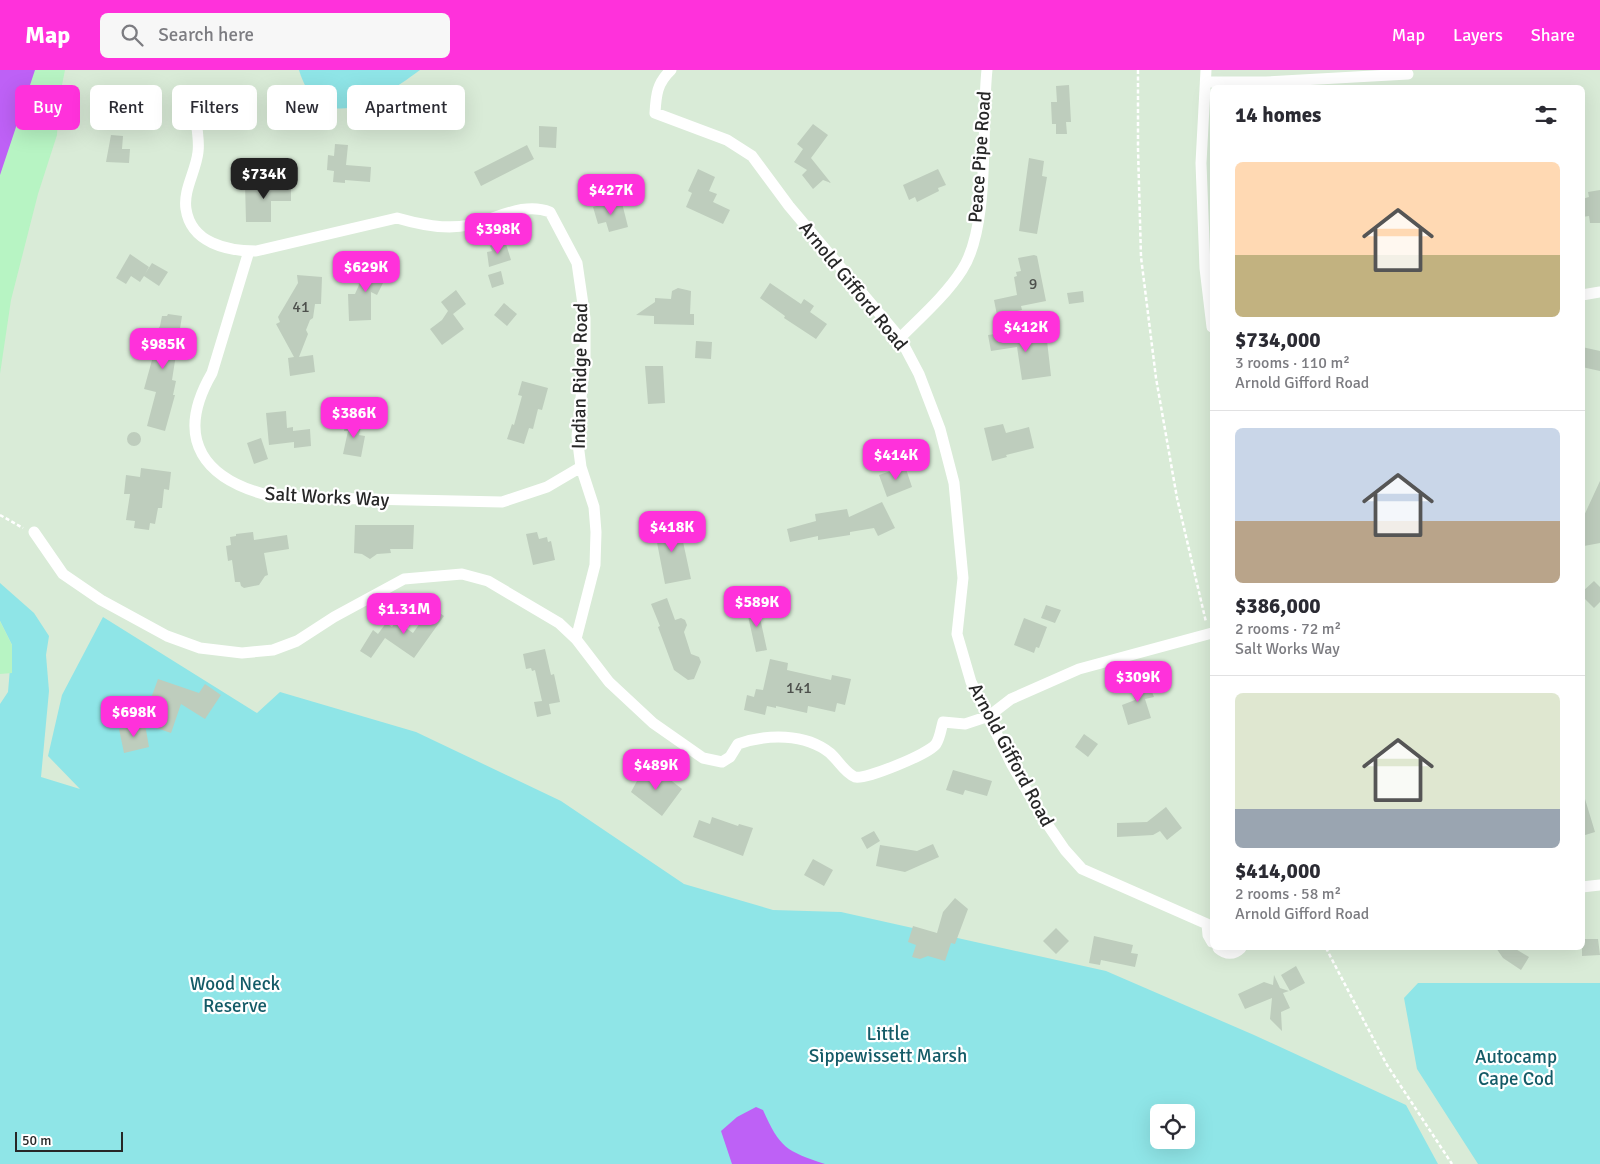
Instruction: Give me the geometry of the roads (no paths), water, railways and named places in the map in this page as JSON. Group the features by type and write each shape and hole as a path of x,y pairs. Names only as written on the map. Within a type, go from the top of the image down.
{"street":[{"name":"Arnold Gifford Road","path":"671,70 661,79 657,89 655,114 727,140 752,156 788,206 900,338 919,374 940,429 954,483 963,578 957,634 971,682 1012,765 1041,815 1065,850 1082,869 1210,921 1208,935 1210,938"},
{"name":"Peace Pipe Road","path":"900,338 947,289 963,269 972,248 981,201 986,70"},
{"path":"1206,70 1207,82 1202,163 1205,268 1210,310"},
{"path":"1207,82 1266,82 1408,74"},
{"path":"196,130 198,152 189,185 186,209 197,232 208,242 235,251 249,251"},
{"name":"Indian Ridge Road","path":"249,251 396,218 418,225 467,226 506,213 532,208 544,209 550,212 577,263 583,303 585,360 577,436 581,467 594,507 596,532 595,566 576,638"},
{"name":"Salt Works Way","path":"249,251 212,373 205,386 194,429 201,456 220,474 253,492 275,497 502,502 547,486 581,467"},
{"path":"1585,294 1600,292"},
{"path":"29,530 63,574 72,581 167,636 200,648 242,653 273,650 297,641 334,617 404,579 462,574 488,581 559,623 576,638 609,682 652,723 710,761 722,762 730,757 738,744 747,741 792,737 823,748 855,776 865,777 926,754 936,745 943,722 965,724 989,716 1010,699 1079,670 1176,644 1210,630"},
{"path":"1585,887 1600,885"},
{"path":"1222,950 1230,954 1236,953 1239,950"}],"park label":[{"name":"Wood Neck Reserve","path":"235,995"},
{"name":"Little Sippewissett Marsh","path":"888,1045"},
{"name":"Autocamp Cape Cod","path":"1516,1068"}]}
